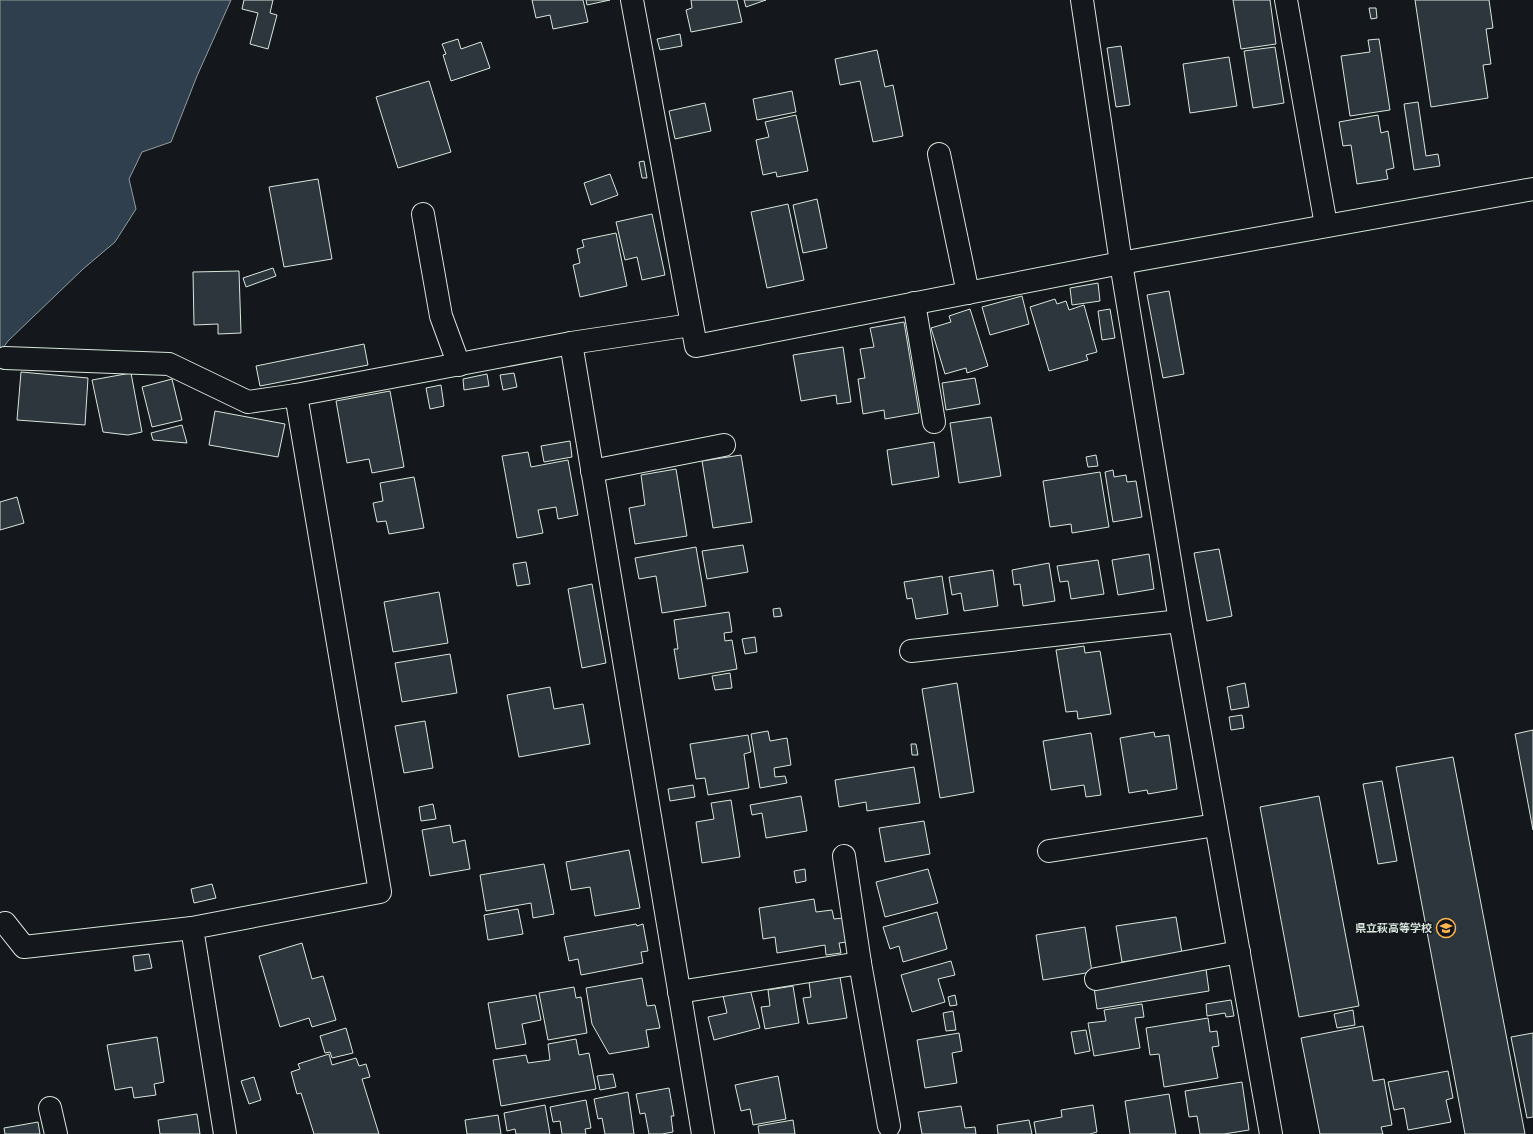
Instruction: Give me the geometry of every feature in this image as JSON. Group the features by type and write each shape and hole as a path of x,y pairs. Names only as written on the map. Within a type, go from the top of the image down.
{"street":[{"path":"632,0 696,346 1121,263 1533,189"},
{"path":"1082,0 1121,263 1180,621 1272,1134"},
{"path":"1286,0 1326,225"},
{"path":"939,154 968,293"},
{"path":"422,214 441,316 458,365"},
{"path":"914,303 934,422"},
{"path":"5,358 169,364 248,402 296,395 571,343 691,325"},
{"path":"571,343 703,1134"},
{"path":"5,923 24,947 192,928 380,892 296,395"},
{"path":"592,471 724,444"},
{"path":"911,652 1180,621"},
{"path":"1049,851 1216,825"},
{"path":"844,856 860,963 889,1126"},
{"path":"192,928 225,1134"},
{"path":"1096,979 1239,952"},
{"path":"679,992 860,963"},
{"path":"50,1108 56,1134"}],"water":[{"path":"0,0 231,0 197,76 171,142 142,152 129,179 136,209 115,242 83,269 8,341 0,352"}],"building":[{"path":"244,0 273,0 270,13 277,15 268,49 250,44 258,13 242,9"},
{"path":"532,0 583,0 588,22 553,29 550,15 536,18"},
{"path":"586,0 610,0 587,5"},
{"path":"691,0 737,0 742,22 691,32 686,10 692,8"},
{"path":"744,0 766,0 746,7"},
{"path":"1233,0 1270,0 1276,44 1241,49"},
{"path":"1415,0 1489,0 1493,28 1486,29 1491,64 1483,65 1488,98 1431,107"},
{"path":"1369,8 1376,8 1377,18 1371,19"},
{"path":"680,34 682,46 660,50 657,39"},
{"path":"458,39 461,49 481,42 490,68 451,81 443,55 446,54 442,44"},
{"path":"1379,39 1390,110 1350,116 1341,56 1370,52 1368,40"},
{"path":"1121,46 1130,105 1116,107 1107,48"},
{"path":"1275,47 1284,103 1253,108 1244,51"},
{"path":"877,50 885,87 893,85 903,136 873,142 860,81 840,85 835,59"},
{"path":"1229,57 1237,106 1190,113 1183,64"},
{"path":"429,81 451,152 398,168 376,97"},
{"path":"792,91 796,112 757,120 753,99"},
{"path":"1418,102 1426,156 1438,154 1440,166 1414,170 1404,104"},
{"path":"705,103 711,131 675,139 669,111"},
{"path":"796,115 808,171 777,177 776,172 763,175 756,140 769,137 765,122"},
{"path":"1378,115 1381,133 1388,131 1394,168 1386,170 1388,179 1357,184 1351,145 1343,146 1339,122"},
{"path":"644,161 647,178 642,178 639,162"},
{"path":"610,174 618,195 591,205 584,183"},
{"path":"318,179 332,259 284,267 269,187"},
{"path":"817,199 827,248 803,253 793,205"},
{"path":"788,204 804,280 767,288 751,212"},
{"path":"652,214 665,275 642,280 637,257 625,260 616,222"},
{"path":"616,233 627,286 580,297 573,265 580,263 577,249 584,247 582,240"},
{"path":"273,268 276,276 246,287 243,278"},
{"path":"239,271 241,333 218,334 218,324 194,325 193,272"},
{"path":"1098,283 1100,301 1072,305 1070,288"},
{"path":"1169,291 1184,374 1163,378 1147,295"},
{"path":"1022,296 1029,324 990,335 982,307"},
{"path":"1055,299 1057,304 1066,301 1069,310 1084,305 1097,352 1086,355 1088,360 1049,371 1030,307"},
{"path":"970,309 988,366 967,373 966,368 945,374 931,328 951,322 949,316"},
{"path":"1110,309 1115,338 1102,340 1098,311"},
{"path":"904,322 919,413 885,419 884,410 863,414 858,379 865,378 860,349 874,347 870,328"},
{"path":"364,344 368,365 260,386 256,366"},
{"path":"843,347 851,402 837,404 836,395 801,401 793,355"},
{"path":"21,372 88,378 85,425 17,420"},
{"path":"131,373 142,432 128,435 103,432 92,380"},
{"path":"514,373 517,387 503,390 500,375"},
{"path":"487,374 489,386 464,390 463,379"},
{"path":"975,378 980,404 946,410 942,383"},
{"path":"172,379 182,420 152,427 142,387"},
{"path":"441,385 444,406 430,409 426,388"},
{"path":"390,391 404,467 372,473 369,459 347,463 336,401"},
{"path":"215,411 285,424 278,457 209,445"},
{"path":"991,417 1001,476 959,483 950,423"},
{"path":"182,425 187,443 153,440 151,433"},
{"path":"570,441 572,457 544,462 541,446"},
{"path":"934,442 939,477 892,485 887,450"},
{"path":"528,452 531,467 568,460 578,515 558,519 556,507 538,510 543,533 517,538 502,456"},
{"path":"741,455 752,522 713,528 702,461"},
{"path":"1096,455 1098,466 1088,467 1086,457"},
{"path":"676,469 687,536 635,544 629,508 645,505 641,475"},
{"path":"1113,470 1114,477 1126,475 1127,482 1136,481 1142,517 1113,522 1105,472"},
{"path":"1100,472 1109,527 1072,533 1071,524 1050,527 1043,481"},
{"path":"414,477 424,528 389,534 386,521 377,522 373,503 383,501 380,483"},
{"path":"17,497 24,523 0,530 0,502"},
{"path":"743,545 748,572 707,579 702,551"},
{"path":"696,547 706,606 662,613 656,576 639,579 635,558"},
{"path":"1219,549 1232,616 1207,621 1194,553"},
{"path":"1149,554 1154,589 1118,595 1112,560"},
{"path":"1098,560 1104,594 1071,599 1068,581 1060,582 1057,566"},
{"path":"526,562 530,584 517,586 513,564"},
{"path":"1049,563 1055,601 1023,606 1020,584 1014,585 1012,570"},
{"path":"993,570 998,606 964,611 961,593 952,595 949,577"},
{"path":"942,576 948,614 916,619 912,598 907,599 904,582"},
{"path":"592,584 606,663 582,668 568,589"},
{"path":"439,592 448,643 393,652 384,602"},
{"path":"780,608 782,616 774,617 773,609"},
{"path":"729,612 732,632 724,633 725,641 732,640 737,669 679,679 674,649 678,649 674,620"},
{"path":"755,637 757,652 745,654 742,639"},
{"path":"1084,646 1085,653 1100,651 1111,714 1078,719 1077,711 1066,712 1056,650"},
{"path":"450,654 457,693 402,702 395,663"},
{"path":"730,673 732,688 715,690 712,676"},
{"path":"957,683 974,792 940,798 922,689"},
{"path":"1245,683 1249,707 1231,710 1227,687"},
{"path":"550,687 554,709 583,704 590,744 519,757 507,695"},
{"path":"1242,715 1244,728 1231,730 1229,717"},
{"path":"425,721 433,768 404,773 395,726"},
{"path":"1533,730 1533,830 1515,734"},
{"path":"768,731 770,741 787,738 791,765 774,768 775,777 785,776 787,783 760,788 751,734"},
{"path":"1154,732 1155,737 1169,735 1177,789 1148,794 1147,790 1129,793 1120,738"},
{"path":"1091,733 1101,795 1086,797 1084,785 1051,790 1043,741"},
{"path":"748,735 751,752 744,754 749,788 708,795 705,778 696,779 690,744"},
{"path":"911,744 916,744 918,755 912,755"},
{"path":"1453,757 1525,1134 1465,1134 1396,767"},
{"path":"914,767 920,803 867,811 866,802 839,807 835,780"},
{"path":"1382,781 1397,861 1378,864 1363,784"},
{"path":"693,785 695,797 670,801 668,789"},
{"path":"801,796 807,831 766,838 762,813 752,815 750,805"},
{"path":"1319,796 1359,1006 1299,1017 1260,807"},
{"path":"731,800 740,857 702,863 696,822 714,819 711,803"},
{"path":"433,804 436,819 421,821 419,807"},
{"path":"924,821 930,854 885,862 879,828"},
{"path":"450,825 453,843 465,840 470,869 430,876 422,830"},
{"path":"629,850 640,908 595,916 590,887 571,890 566,862"},
{"path":"544,864 554,914 533,918 531,903 486,911 480,875"},
{"path":"805,869 806,881 796,883 794,871"},
{"path":"928,869 938,903 885,917 876,882"},
{"path":"212,884 216,898 194,903 191,889"},
{"path":"814,899 816,912 832,910 834,919 843,918 847,942 839,943 841,953 826,955 825,945 777,953 775,937 763,939 759,908"},
{"path":"518,909 523,934 488,940 484,915"},
{"path":"937,912 947,949 903,962 899,946 890,949 883,927"},
{"path":"1176,917 1182,953 1122,962 1116,926"},
{"path":"636,924 637,926 643,924 648,951 641,952 643,963 581,975 578,959 569,961 564,937"},
{"path":"1085,927 1092,972 1043,980 1036,935"},
{"path":"302,943 312,979 323,976 336,1020 312,1027 309,1018 280,1027 259,956"},
{"path":"149,954 152,968 135,971 133,956"},
{"path":"951,961 955,975 938,979 945,1002 912,1012 901,975"},
{"path":"1206,969 1209,991 1097,1009 1094,987"},
{"path":"840,977 847,1018 808,1024 803,998 811,997 809,982"},
{"path":"642,978 647,1006 655,1005 660,1028 646,1030 649,1047 609,1054 592,1024 586,988"},
{"path":"793,986 799,1023 765,1029 761,1007 770,1006 768,990"},
{"path":"574,987 576,998 581,997 587,1033 548,1040 539,993"},
{"path":"750,989 760,1028 714,1040 708,1017 727,1013 723,996"},
{"path":"536,995 541,1020 522,1024 526,1044 496,1049 488,1003"},
{"path":"955,995 957,1005 950,1006 948,997"},
{"path":"1231,1000 1234,1016 1226,1017 1225,1013 1207,1016 1206,1004"},
{"path":"1142,1004 1144,1017 1135,1018 1140,1048 1094,1056 1088,1023 1106,1021 1104,1010"},
{"path":"1353,1010 1355,1025 1337,1028 1334,1014"},
{"path":"953,1011 956,1030 946,1031 943,1013"},
{"path":"1208,1018 1210,1032 1217,1031 1219,1046 1212,1047 1218,1078 1164,1087 1159,1054 1150,1055 1146,1028"},
{"path":"1363,1026 1373,1081 1384,1079 1392,1125 1381,1127 1383,1134 1320,1134 1301,1038"},
{"path":"346,1028 353,1053 332,1058 330,1052 325,1053 320,1036"},
{"path":"1086,1030 1090,1051 1075,1054 1071,1032"},
{"path":"959,1033 962,1051 952,1053 957,1083 925,1088 917,1040"},
{"path":"1533,1033 1533,1117 1527,1118 1511,1037"},
{"path":"157,1037 164,1082 154,1084 156,1095 134,1098 132,1087 115,1090 107,1045"},
{"path":"576,1039 579,1055 589,1053 596,1089 501,1106 493,1060 526,1055 528,1063 550,1060 548,1044"},
{"path":"329,1054 332,1065 356,1058 359,1066 366,1064 370,1077 362,1079 379,1134 314,1134 301,1093 297,1094 291,1072 300,1069 298,1064"},
{"path":"1448,1071 1453,1098 1446,1100 1451,1122 1408,1130 1404,1108 1394,1110 1388,1082"},
{"path":"613,1074 616,1087 600,1090 597,1076"},
{"path":"778,1076 786,1119 753,1125 750,1109 741,1111 735,1085"},
{"path":"254,1077 261,1100 249,1104 241,1081"},
{"path":"1242,1082 1249,1130 1224,1134 1200,1134 1197,1116 1189,1117 1185,1091"},
{"path":"669,1088 674,1116 671,1116 673,1132 649,1134 645,1113 640,1114 636,1094"},
{"path":"628,1092 634,1134 605,1134 602,1118 598,1119 594,1099"},
{"path":"1169,1094 1176,1134 1130,1134 1125,1101"},
{"path":"586,1100 591,1128 585,1129 586,1134 562,1134 560,1121 553,1122 550,1107"},
{"path":"545,1105 550,1134 516,1134 515,1129 507,1131 504,1113"},
{"path":"1093,1105 1097,1132 1090,1134 1036,1134 1034,1122 1062,1117 1061,1110"},
{"path":"961,1106 965,1128 975,1127 976,1134 922,1134 918,1112"},
{"path":"197,1114 200,1134 160,1134 158,1120"},
{"path":"498,1115 501,1134 467,1134 465,1120"},
{"path":"793,1120 795,1134 759,1134 758,1126"},
{"path":"1029,1120 1032,1134 998,1134 997,1125"},
{"path":"38,1122 40,1134 5,1134 4,1128"}],"place":[{"name":"県立萩高等学校","path":"1446,928"}]}
